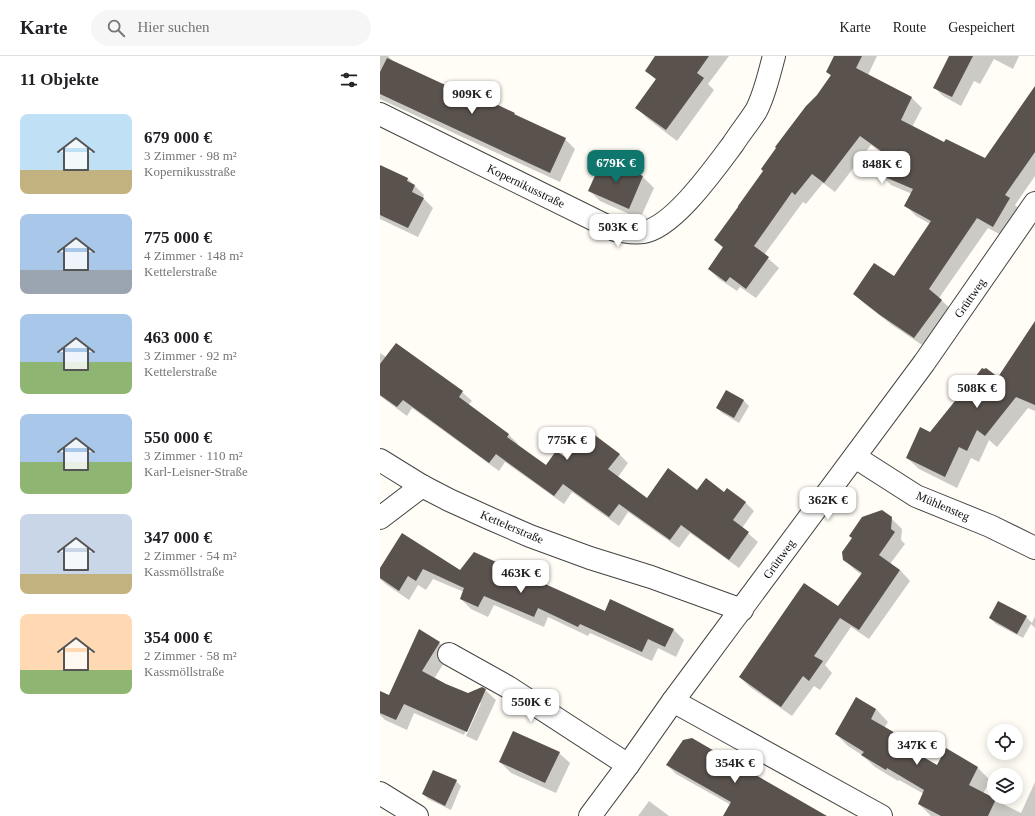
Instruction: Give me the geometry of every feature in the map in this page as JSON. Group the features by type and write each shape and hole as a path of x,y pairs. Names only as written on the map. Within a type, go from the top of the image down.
{"street":[{"name":"Kopernikusstraße","path":"380,114 616,230 630,233 643,232 656,228 675,214 716,167 756,110 765,89 774,56"},
{"name":"Grüttweg","path":"590,816 673,701 924,363 1035,203"},
{"name":"Mühlensteg","path":"855,457 916,496 990,526 1035,548"},
{"name":"Kettelerstraße","path":"380,460 422,486 530,536 742,610"},
{"path":"380,518 422,486"},
{"path":"449,654 508,688 628,765"},
{"path":"673,701 881,816"},
{"path":"380,793 417,816"}],"building":[{"path":"655,56 709,56 697,73 704,78 666,130 635,108 656,79 645,71"},
{"path":"834,56 862,56 856,68 912,97 901,120 944,142 946,139 985,158 1035,86 1035,152 1005,195 1010,198 993,227 977,218 929,289 942,300 914,338 880,315 853,294 874,263 894,276 931,221 904,206 913,189 880,175 888,156 860,136 824,183 812,174 795,195 792,192 754,246 769,257 746,289 730,277 726,282 708,269 723,247 714,240 763,171 761,169 776,148 775,147 806,106 817,95 831,75 826,72"},
{"path":"949,56 973,56 952,97 933,88"},
{"path":"387,58 454,89 456,85 566,138 550,173 380,94 380,72"},
{"path":"603,158 643,176 629,209 588,191"},
{"path":"380,165 408,178 407,181 415,185 412,192 424,198 408,228 380,215"},
{"path":"1035,321 1035,405 1016,397 985,436 977,430 967,451 959,447 945,477 906,458 920,427 930,432 959,396 960,397 982,368 986,368 998,377"},
{"path":"396,343 463,391 459,397 509,434 507,437 546,465 556,451 568,459 588,430 620,454 608,469 647,498 668,468 697,490 706,478 724,492 727,488 746,502 733,520 749,532 729,560 681,525 670,540 619,504 609,517 563,484 554,496 496,454 489,463 403,400 397,407 380,395 380,364"},
{"path":"726,390 744,400 734,418 716,408"},
{"path":"882,510 892,517 891,529 895,532 879,555 900,570 859,630 840,618 814,656 823,661 809,681 803,676 781,707 739,677 804,583 838,606 862,573 843,560 842,552 852,538 849,536 862,517"},
{"path":"402,533 460,570 474,552 605,611 610,599 674,629 665,647 648,639 642,652 580,624 578,627 538,608 534,617 484,596 478,607 460,599 464,588 423,569 416,581 408,576 399,591 380,578 380,568"},
{"path":"998,601 1027,616 1017,634 989,618"},
{"path":"419,629 440,642 422,671 446,684 468,693 482,687 486,689 467,732 404,704 396,720 380,713 380,691 389,695"},
{"path":"856,697 876,709 871,719 904,738 901,744 937,765 946,748 978,767 969,785 987,794 987,804 994,804 988,816 941,816 918,804 924,790 887,768 886,770 861,755 864,752 835,734"},
{"path":"513,731 560,752 545,783 499,762"},
{"path":"692,738 827,816 723,816 731,802 666,765 683,740"},
{"path":"433,770 457,780 445,806 422,794"}]}
